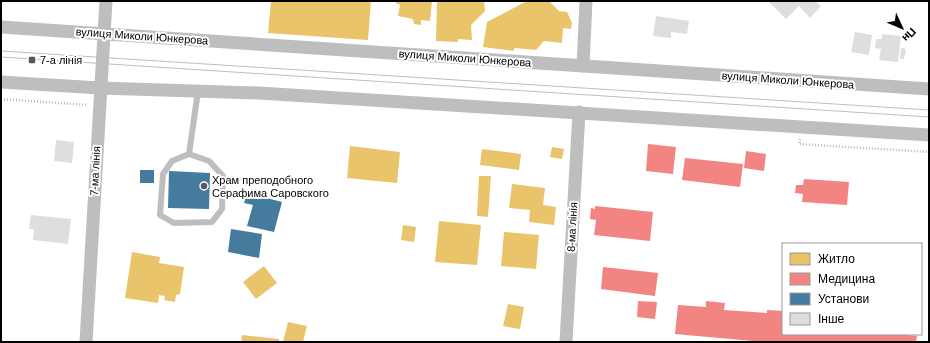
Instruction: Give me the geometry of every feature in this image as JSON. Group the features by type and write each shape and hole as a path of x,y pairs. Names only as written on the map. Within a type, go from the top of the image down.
{"street":[{"name":"7-ма лінія","path":"86,342 106,1"},
{"path":"583,66 586,1"},
{"name":"вулиця Миколи Юнкерова","path":"1,27 929,89"},
{"path":"1,82 100,88 266,93 929,135"},
{"name":"8-ма лінія","path":"566,342 579,112"}],"lane":[{"path":"189,154 198,91"},
{"path":"189,154 209,161 223,176 222,209 212,222 174,223 160,215 163,174 172,162 189,154"}],"path":[{"path":"801,127 799,144 929,152"}],"building: Житло":[{"path":"271,1 371,1 368,40 268,33"},
{"path":"396,1 432,1 430,21 421,20 421,25 414,24 413,19 398,16 400,5 396,3"},
{"path":"437,1 484,1 485,11 471,25 472,40 458,39 458,42 436,41"},
{"path":"527,1 549,1 559,11 567,12 572,23 571,29 563,28 562,43 544,41 536,50 515,48 513,51 483,47 487,22"},
{"path":"350,146 400,152 397,183 347,178"},
{"path":"552,147 564,149 562,159 550,157"},
{"path":"482,149 521,154 519,170 480,165"},
{"path":"479,176 491,176 488,217 477,216"},
{"path":"512,184 545,188 543,205 556,207 554,225 529,222 530,210 509,208"},
{"path":"439,221 481,225 477,265 435,262"},
{"path":"403,225 416,227 414,242 401,240"},
{"path":"504,232 539,235 536,269 501,266"},
{"path":"132,252 160,257 159,263 184,267 180,294 176,295 175,302 164,300 165,296 159,295 158,303 125,298"},
{"path":"264,266 277,283 256,299 243,282"},
{"path":"508,304 524,307 520,329 503,326"},
{"path":"288,322 307,326 303,342 283,342"},
{"path":"242,335 279,339 279,342 241,342"}],"building: Медицина":[{"path":"648,144 676,147 673,174 646,171"},
{"path":"746,151 766,154 764,171 744,168"},
{"path":"685,158 743,164 740,187 682,180"},
{"path":"804,179 849,182 847,205 802,202 803,194 795,193 796,185 803,185"},
{"path":"595,206 653,212 650,241 594,235 596,220 590,219 591,208 595,209"},
{"path":"603,267 658,273 655,296 601,289"},
{"path":"638,301 657,302 655,319 637,317"},
{"path":"706,301 725,303 724,310 767,313 767,310 782,311 782,335 917,336 916,342 764,342 675,334 678,305 706,307"}],"building: Установи":[{"path":"140,170 154,170 154,183 140,183"},
{"path":"169,171 210,173 209,209 168,208"},
{"path":"247,193 282,202 274,232 247,226 253,205 244,203"},
{"path":"231,229 262,234 259,258 228,252"}],"building: Інше":[{"path":"768,1 815,1 821,6 810,18 799,6 786,19"},
{"path":"656,16 689,21 687,34 671,32 671,38 653,36"},
{"path":"855,32 872,35 869,55 851,52"},
{"path":"882,34 901,36 898,62 879,60 881,49 875,48 876,39 882,39"},
{"path":"901,48 906,49 904,59 900,59"},
{"path":"56,140 74,142 72,163 54,161"},
{"path":"31,215 71,219 68,244 33,240 34,229 29,229"}],"tram line":[{"path":"1,51 929,110"},
{"path":"1,57 929,117"}],"place":[{"name":"7-а лінія","path":"32,60"},
{"name":"Храм преподобного Серафима Саровского","path":"204,186"}]}
